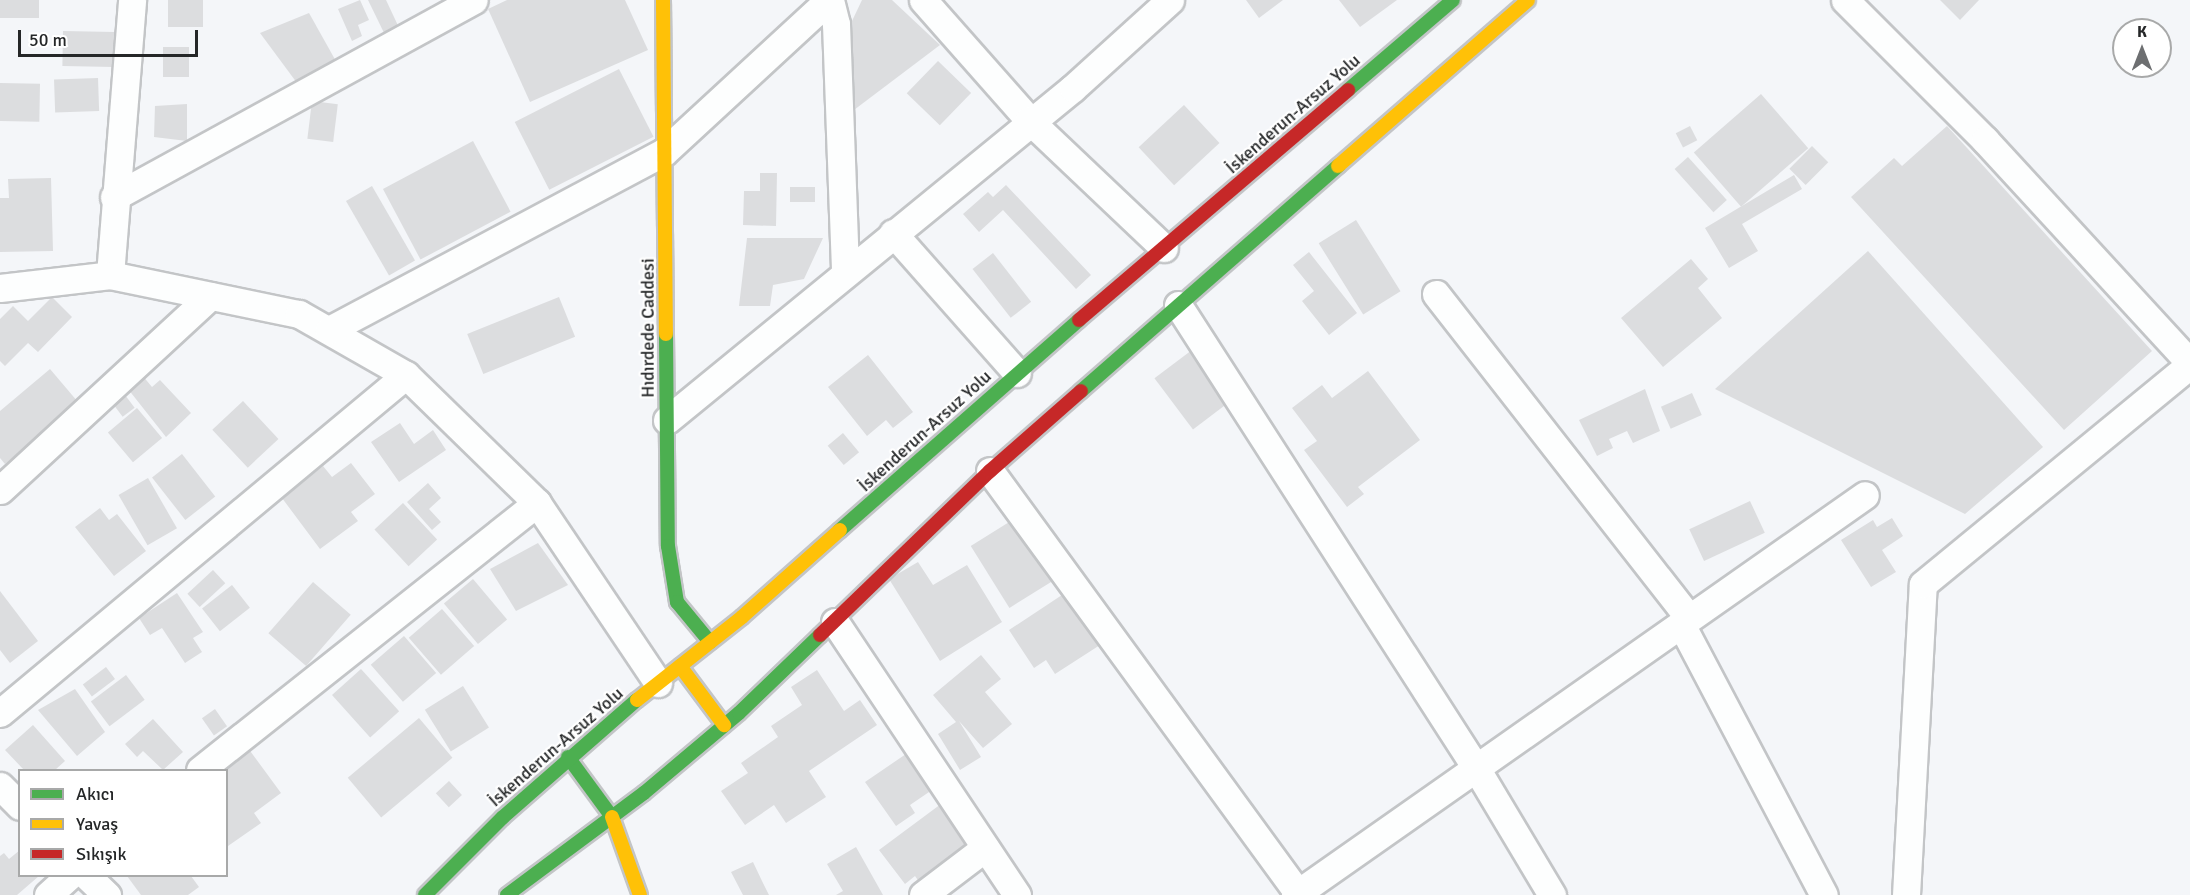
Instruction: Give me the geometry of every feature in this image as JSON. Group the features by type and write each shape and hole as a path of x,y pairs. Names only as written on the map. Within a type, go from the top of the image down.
{"main road":[{"name":"Hıdırdede Caddesi","path":"663,0 668,546 677,602 710,642"},
{"name":"İskenderun-Arsuz Yolu","path":"425,895 568,757 710,642 1017,373 1454,0"},
{"path":"507,895 612,817 724,725 836,622 990,471 1528,0"},
{"path":"680,666 724,725"},
{"path":"568,757 612,817 640,895"}],"street":[{"path":"111,275 114,197 132,0"},
{"path":"114,197 444,8 474,0"},
{"path":"328,330 664,152 830,0 836,24 845,273"},
{"path":"923,0 1029,120 1164,248"},
{"path":"667,420 1029,120 1073,88 1170,0"},
{"path":"1845,0 1985,140 2189,364 1923,584 1906,895"},
{"path":"893,233 1017,373"},
{"path":"0,288 111,275 299,314 406,375 537,502 658,683"},
{"path":"1436,294 1685,621 1824,895"},
{"path":"0,490 210,297"},
{"path":"1178,305 1476,768 1552,895"},
{"path":"0,713 406,375"},
{"path":"990,471 1297,894 1865,495"},
{"path":"203,769 537,502"},
{"path":"836,622 1017,895"},
{"path":"0,786 18,804"},
{"path":"923,895 985,848"},
{"path":"48,895 68,877"},
{"path":"88,877 107,895"}],"building":[{"path":"0,0 39,0 39,18 0,18"},
{"path":"168,0 203,0 203,27 168,27"},
{"path":"360,0 369,20 358,25 362,36 352,41 338,9"},
{"path":"368,0 386,0 401,32 387,39"},
{"path":"507,0 625,0 648,50 530,102 488,9"},
{"path":"862,0 892,0 940,45 846,116 852,21"},
{"path":"1246,0 1283,0 1259,18"},
{"path":"1339,0 1397,0 1360,27"},
{"path":"1940,0 1979,0 1960,20"},
{"path":"309,13 337,63 297,83 260,33"},
{"path":"63,31 115,32 114,67 62,66"},
{"path":"163,47 189,47 189,77 163,77"},
{"path":"938,61 971,93 940,125 907,93"},
{"path":"619,69 654,137 549,190 515,122"},
{"path":"98,78 99,111 55,113 54,80"},
{"path":"0,83 40,84 39,122 0,121"},
{"path":"1761,94 1808,148 1741,207 1694,152"},
{"path":"312,101 338,104 333,142 307,139"},
{"path":"187,104 187,141 154,137 155,106"},
{"path":"1184,105 1219,143 1174,185 1139,147"},
{"path":"1690,126 1697,140 1683,148 1676,133"},
{"path":"1947,126 2152,351 2064,430 1851,197 1894,158 1902,166"},
{"path":"473,141 511,212 420,260 383,189"},
{"path":"1812,146 1828,162 1806,185 1789,169"},
{"path":"1688,157 1727,200 1713,212 1675,169"},
{"path":"760,173 777,173 776,226 743,225 744,191 760,191"},
{"path":"1794,175 1802,189 1742,224 1758,251 1729,268 1705,228"},
{"path":"51,178 53,251 0,252 0,198 9,198 8,179"},
{"path":"1006,185 1091,275 1076,289 1003,210 979,232 963,214 988,192 993,197"},
{"path":"372,186 415,260 389,275 346,201"},
{"path":"790,187 815,187 815,202 790,202"},
{"path":"1356,220 1401,291 1363,315 1319,243"},
{"path":"747,238 823,238 804,279 773,285 770,306 739,306"},
{"path":"1868,251 2043,447 1965,514 1715,389"},
{"path":"1309,252 1357,313 1329,335 1302,301 1314,291 1293,265"},
{"path":"993,253 1031,302 1011,318 973,269"},
{"path":"1691,259 1708,279 1698,288 1722,318 1663,367 1621,318"},
{"path":"52,297 72,317 38,352 28,343 5,366 0,361 0,319 13,306 28,321"},
{"path":"559,297 575,337 483,374 467,334"},
{"path":"1192,350 1231,401 1193,429 1154,378"},
{"path":"868,355 913,412 893,428 886,420 867,436 828,387"},
{"path":"50,369 78,402 5,464 0,458 0,411"},
{"path":"1368,371 1420,440 1358,487 1364,494 1347,507 1304,450 1317,441 1292,408 1322,385 1332,398"},
{"path":"142,375 152,387 160,380 191,413 166,437 128,389"},
{"path":"1645,389 1660,431 1633,443 1627,431 1609,439 1613,448 1597,456 1579,420"},
{"path":"122,391 135,408 123,417 110,400"},
{"path":"1692,393 1702,415 1671,429 1661,407"},
{"path":"243,401 278,439 248,468 212,430"},
{"path":"137,408 162,438 133,462 108,432"},
{"path":"400,423 414,444 433,430 446,450 399,482 371,442"},
{"path":"843,433 859,452 844,465 828,446"},
{"path":"182,454 215,497 185,520 152,477"},
{"path":"351,463 375,494 351,512 358,521 320,549 282,498 323,466 332,477"},
{"path":"148,478 177,528 148,545 119,495"},
{"path":"428,483 441,498 429,509 441,522 432,530 407,502"},
{"path":"1750,501 1765,533 1704,561 1689,529"},
{"path":"403,503 437,540 409,566 374,530"},
{"path":"100,508 109,520 117,514 146,551 114,576 75,527"},
{"path":"1892,518 1903,536 1882,550 1896,572 1871,587 1841,540 1873,520 1877,527"},
{"path":"1014,519 1053,581 1009,608 971,546"},
{"path":"538,543 568,585 516,611 490,569"},
{"path":"918,562 933,585 967,565 1002,622 940,661 889,579"},
{"path":"213,570 225,583 200,607 187,594"},
{"path":"473,579 507,620 478,644 444,603"},
{"path":"313,582 351,615 306,666 268,633"},
{"path":"232,585 250,608 220,631 202,608"},
{"path":"0,591 38,641 10,663 0,650"},
{"path":"177,593 203,632 193,638 202,652 185,663 162,628 150,635 139,618"},
{"path":"1065,593 1100,645 1055,674 1046,660 1034,668 1009,630"},
{"path":"442,609 474,646 441,675 409,638"},
{"path":"404,636 436,673 403,702 371,665"},
{"path":"981,655 1001,679 985,692 1012,724 983,748 959,721 981,757 960,770 938,734 956,722 933,695"},
{"path":"106,667 115,679 92,696 83,684"},
{"path":"361,669 399,711 370,737 332,695"},
{"path":"817,670 844,711 860,700 877,725 809,771 826,797 786,823 774,805 745,825 721,791 748,773 741,763 778,737 771,726 802,705 791,687"},
{"path":"126,675 145,700 110,726 91,701"},
{"path":"463,686 489,728 451,751 425,710"},
{"path":"75,689 105,732 77,756 38,710"},
{"path":"215,709 227,726 214,735 202,718"},
{"path":"419,718 452,758 381,818 348,778"},
{"path":"153,719 183,752 162,769 143,751 137,757 125,744"},
{"path":"33,725 65,761 56,769 23,769 5,750"},
{"path":"248,748 281,793 254,813 261,823 228,846 228,769 217,769"},
{"path":"906,754 932,790 910,805 915,813 896,826 865,782"},
{"path":"449,781 462,795 449,807 436,793"},
{"path":"945,801 978,846 922,886 915,876 905,884 879,850"},
{"path":"856,847 883,895 836,895 843,891 827,864"},
{"path":"18,852 18,877 38,877 17,895 0,895 0,856 4,853 9,859"},
{"path":"753,862 769,895 743,895 731,872"},
{"path":"128,877 192,877 199,887 188,895 141,895"}],"traffic: fast":[{"path":"1348,90 1453,0"},
{"path":"1081,391 1338,166"},
{"path":"840,530 1079,320"},
{"path":"666,334 668,546 677,602 710,642"},
{"path":"507,895 644,793 739,713 820,635"},
{"path":"425,895 502,818 637,700"},
{"path":"568,757 612,817"}],"traffic: slow":[{"path":"663,0 666,334"},
{"path":"1338,166 1528,0"},
{"path":"637,700 742,617 840,530"},
{"path":"680,666 724,725"},
{"path":"612,817 640,895"}],"traffic: jam":[{"path":"1079,320 1348,90"},
{"path":"820,635 990,471 1081,391"}]}
